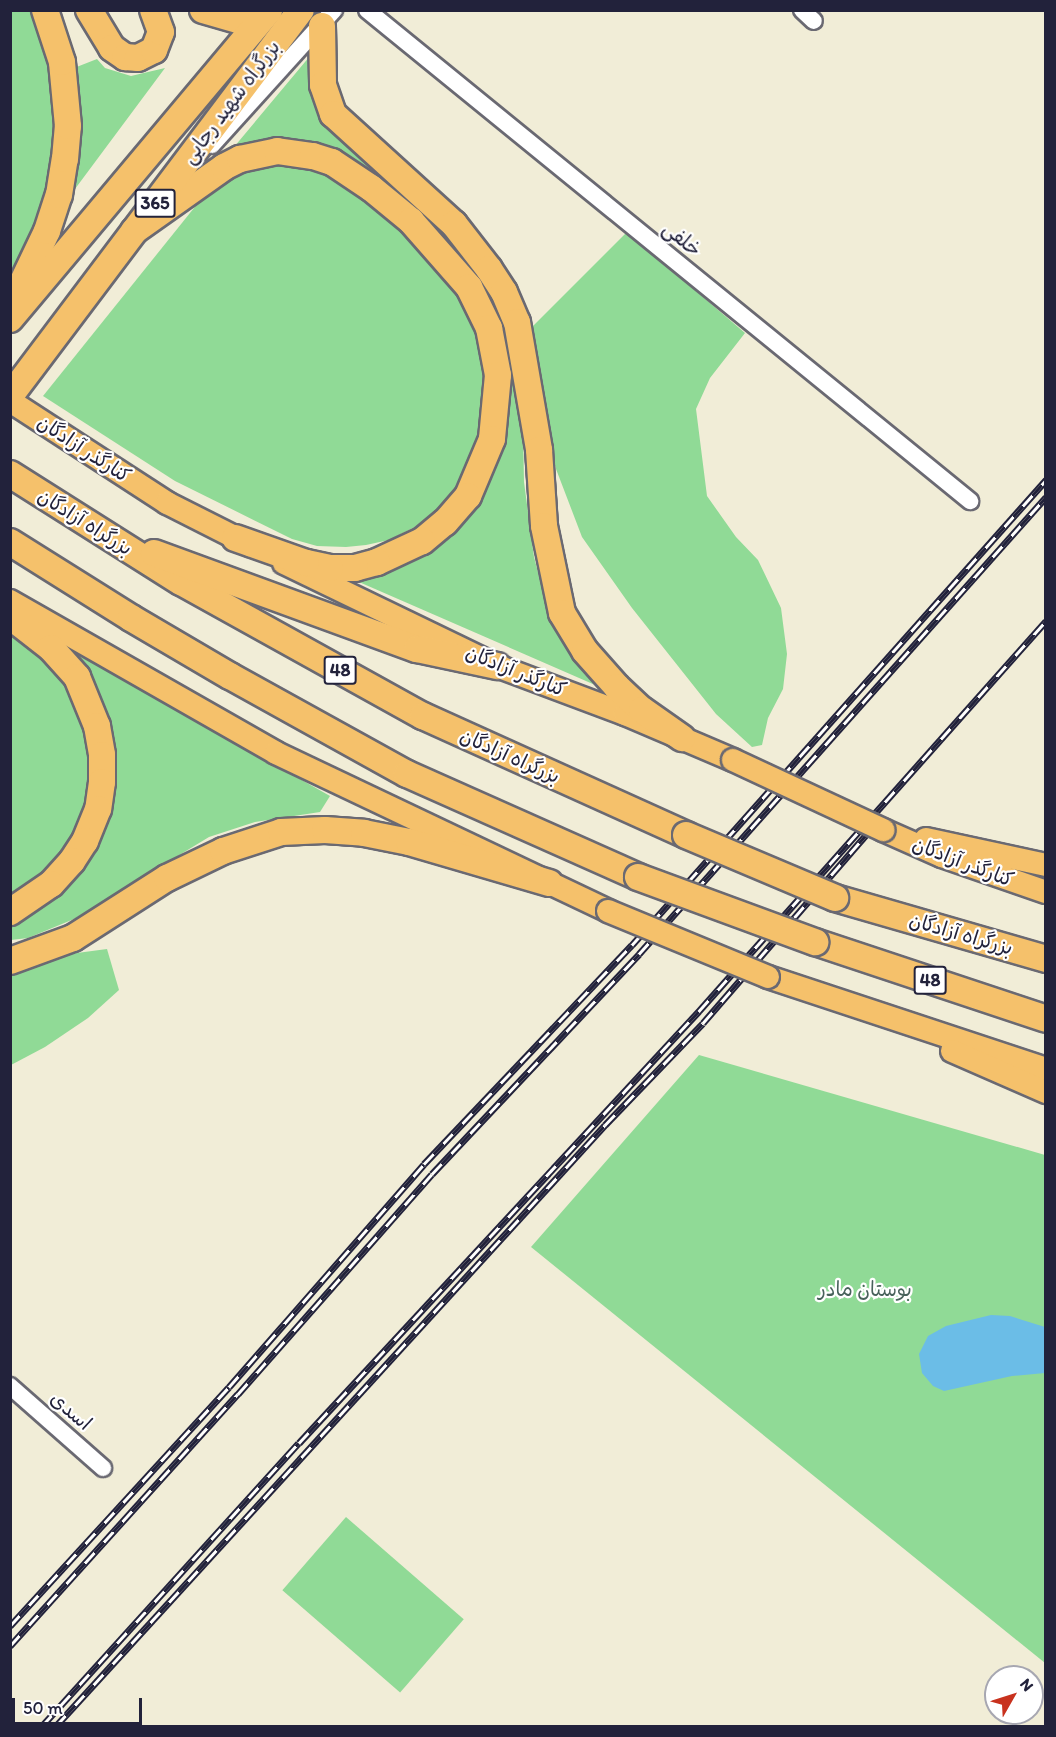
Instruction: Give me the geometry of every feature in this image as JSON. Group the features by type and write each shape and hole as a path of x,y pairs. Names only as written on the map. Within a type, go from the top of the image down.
{"highway":[{"path":"10,307 47,231 59,195 65,159 68,126 62,62 45,10"},
{"path":"89,10 112,48 124,57 138,58 154,50 161,32 153,10"},
{"path":"209,11 239,20 264,10"},
{"name":"بزرگراه شهید رجایی","path":"10,319 269,10"},
{"name":"بزرگراه شهید رجایی","path":"10,398 301,10"},
{"path":"328,18 323,85 333,114 454,224 494,276 517,321 539,450 544,526 562,613 585,651 616,687 642,710 682,738"},
{"path":"134,231 224,167 240,159 277,151 313,156 332,162 371,188 411,221 469,287 489,328 498,375 492,439 468,496 437,528 398,555 355,568 330,568 306,563 235,538"},
{"name":"بزرگراه آزادگان","path":"10,474 181,582 423,716 686,835 835,898 1046,959"},
{"path":"102,533 417,649 498,666"},
{"name":"48","path":"10,542 230,676 407,774 638,877 815,942 1046,1019"},
{"path":"10,616 51,648 77,677 97,726 102,782 98,809 85,841 72,861 51,884 10,912"},
{"path":"10,961 73,938 167,878 223,851 281,832 325,830 364,833 409,842 549,883"}],"main road":[{"name":"کنارگذر آزادگان","path":"10,398 34,417 167,503 348,596 498,666 733,760 942,856 1046,892"},
{"path":"10,601 276,753 608,911 768,977 1046,1069"},
{"path":"883,830 995,852 1046,866"},
{"path":"878,1015 987,1069 1046,1092"}],"street":[{"name":"خلفی","path":"367,10 970,501"},
{"path":"134,231 328,18"},
{"name":"اسدی","path":"10,1386 104,1468"}],"green space":[{"path":"11,11 35,11 51,57 57,112 52,180 43,209 22,259 11,273"},
{"path":"310,56 329,125 352,150 445,228 489,289 508,330 523,429 524,482 534,557 543,591 560,629 602,688 359,582 387,572 417,556 504,436 509,386 501,334 364,171 229,153"},
{"path":"97,59 105,68 131,76 165,68 72,193 74,68"},
{"path":"272,160 317,169 336,178 386,213 451,280 474,320 487,361 485,427 460,489 427,521 389,540 346,547 317,546 292,539 175,481 43,396 202,198 222,180 247,167"},
{"path":"627,232 745,333 710,378 696,409 707,496 736,537 758,560 781,608 787,654 783,689 768,718 762,745 752,747 716,714 632,608 582,537 556,469 545,431 531,328"},
{"path":"11,609 330,796 320,812 255,822 209,837 74,919 28,938 11,940 11,925 37,908 91,849 104,714"},
{"path":"10,627 39,648 69,688 83,715 91,782 85,807 76,829 52,864 31,887 10,898"},
{"path":"107,949 119,990 88,1018 45,1047 11,1065 11,971 62,955"},
{"name":"بوستان مادر","path":"699,1055 1045,1155 1045,1663 531,1247"},
{"path":"346,1517 464,1619 400,1693 282,1590"}],"water":[{"path":"991,1315 1010,1316 1045,1327 1045,1373 1012,1376 944,1391 933,1386 922,1373 919,1354 928,1336 946,1326"}],"railway":[{"path":"10,1626 229,1387 424,1164 632,945 1046,480"},
{"path":"10,1646 238,1394 432,1174 639,954 1046,497"},
{"path":"42,1726 299,1443 699,1011 1046,621"},
{"path":"56,1726 605,1125 703,1023 877,822"}]}
